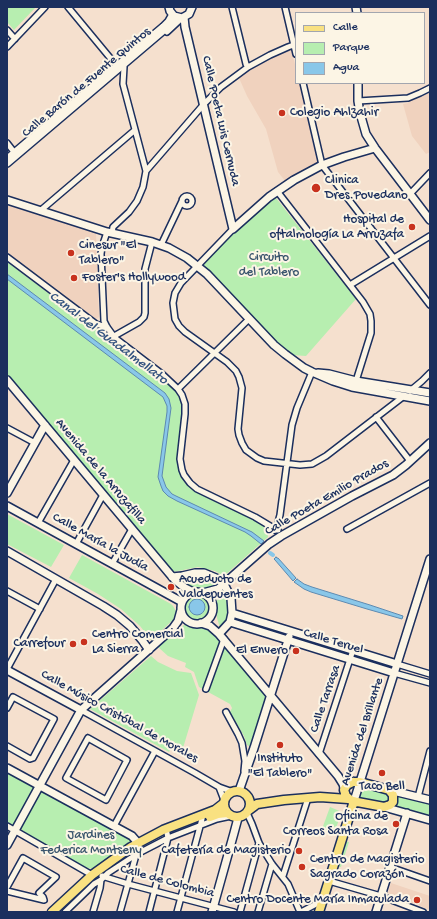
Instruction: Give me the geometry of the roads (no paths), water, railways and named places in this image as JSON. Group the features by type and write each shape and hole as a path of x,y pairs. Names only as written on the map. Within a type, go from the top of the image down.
{"main road":[{"path":"177,16 189,14 193,9"},
{"name":"Calle Poeta Luis Cernuda","path":"177,16 185,28 233,229"},
{"name":"Calle Barón de Fuente Quintos","path":"7,163 165,29 177,16"},
{"path":"358,84 358,101 366,134 430,220"},
{"path":"233,229 259,205 294,180 322,165 375,148"},
{"path":"7,200 109,233 161,244 198,266 279,350 296,363 312,372 352,387 430,400"},
{"path":"312,372 430,393"},
{"name":"Avenida de la Arruzafilla","path":"8,383 173,578 185,588 193,592"},
{"path":"7,493 45,425"},
{"name":"Calle Poeta Emilio Prados","path":"221,587 280,533 398,472 430,443"},
{"name":"Calle María la Judía","path":"7,506 183,603"},
{"path":"7,552 103,606 130,626 149,650"},
{"name":"Avenida del Brillante","path":"319,912 330,881 351,800 359,782 430,559"},
{"path":"173,578 195,573 204,573 213,576 221,587 227,590 231,598 232,613 230,622 222,636"},
{"name":"Avenida de la Arruzafilla","path":"173,578 183,603"},
{"path":"7,845 81,710 173,628 178,621 183,603 188,595 193,592 203,592 221,587"},
{"path":"183,603 183,615 186,619 196,624 206,622 210,618 221,587"},
{"path":"203,592 210,598 214,623 222,636 338,776 343,784 344,794 351,800"},
{"name":"Calle Teruel","path":"232,613 397,664"},
{"path":"173,628 191,622"},
{"name":"Calle Teruel","path":"230,622 394,673"},
{"path":"201,623 210,626 222,636"},
{"path":"138,848 163,830 215,810 224,802 228,795 236,791 244,776 254,748 290,631"},
{"name":"Calle Músico Cristóbal de Morales","path":"7,669 81,710"},
{"path":"7,768 132,836 138,848"},
{"path":"338,776 346,780 430,800"},
{"path":"250,800 304,794 335,794 341,792 348,784 359,782"},
{"path":"384,807 393,802 393,795 389,790"},
{"path":"236,791 245,794 250,800 248,812"},
{"path":"58,912 131,847 138,848 201,823 218,814 241,817 259,803 320,797 351,800 384,807 430,820"},
{"path":"213,909 234,833 232,815 225,810 224,802"},
{"path":"376,912 407,813"},
{"path":"52,912 98,876"}],"street":[{"path":"7,47 45,7"},
{"path":"68,7 116,65"},
{"path":"232,7 248,67"},
{"path":"146,172 204,104 228,81 248,67 295,44 285,7"},
{"name":"Calle Barón de Fuente Quintos","path":"7,158 168,21 177,16"},
{"name":"Calle Barón de Fuente Quintos","path":"7,166 124,67 177,16"},
{"path":"7,30 15,39"},
{"path":"124,67 123,84 146,172 138,201 113,227 102,247 103,316 107,327 115,338 162,374 178,389 184,399 185,409 180,459 182,470 186,479 201,491 246,512 270,526 272,530 280,533 280,526 278,522 293,421 312,372"},
{"path":"303,84 322,165 430,305"},
{"path":"358,101 408,98 420,94 430,88"},
{"path":"40,211 135,130"},
{"path":"7,143 14,152"},
{"path":"410,194 430,173"},
{"path":"277,191 366,306 370,314 370,337 356,381"},
{"path":"161,244 182,201"},
{"path":"233,229 177,288 174,298 174,311 175,319 185,332 236,371 241,383 242,394 238,429 242,443 246,450 264,461 287,464 312,464 322,459 404,396 430,373"},
{"path":"350,285 430,236"},
{"path":"115,338 116,335 139,322 144,317 145,269 152,242"},
{"path":"7,257 96,324 107,327"},
{"path":"178,389 249,319"},
{"path":"376,417 410,461"},
{"path":"7,428 35,443"},
{"path":"38,523 74,460"},
{"path":"347,529 430,483"},
{"path":"76,544 103,495"},
{"path":"270,526 272,522 278,522"},
{"path":"112,564 132,529"},
{"path":"7,669 56,579"},
{"path":"7,591 40,609"},
{"path":"206,689 222,636"},
{"name":"Calle Tarrasa","path":"319,754 351,660 353,650"},
{"name":"Calle Teruel","path":"397,664 430,674"},
{"name":"Calle Teruel","path":"394,673 430,683"},
{"path":"7,708 14,697 54,719 33,758 30,759 7,746"},
{"name":"Calle Músico Cristóbal de Morales","path":"81,710 219,787 236,791"},
{"path":"226,712 242,743 247,749 254,748"},
{"path":"88,738 127,760 106,800 66,778 88,738"},
{"path":"242,743 244,776"},
{"path":"114,826 155,751"},
{"path":"418,796 430,751"},
{"path":"219,787 224,802"},
{"path":"282,876 308,798"},
{"path":"248,812 258,843 288,884 300,912 323,901"},
{"path":"177,912 201,823"},
{"name":"Calle de Colombia","path":"7,826 98,876 155,890 213,909 234,912"},
{"path":"149,912 167,836"},
{"path":"240,912 258,843"},
{"path":"65,912 94,884 98,876 138,848"},
{"path":"120,912 138,848"},
{"path":"7,887 23,858 56,876 39,893 44,900 7,891"},
{"path":"258,912 272,864"},
{"path":"390,867 430,881"},
{"path":"93,912 100,888 98,876"},
{"path":"330,881 381,896 423,912"}],"water":[{"path":"7,274 165,393 169,399 171,408 162,476 166,487 172,494 252,532 264,541 261,544 245,532 177,501 163,491 158,477 167,412 167,406 163,397 7,279"},
{"path":"276,557 296,578 293,581 274,559"},
{"path":"297,579 312,587 403,616 402,619 311,592 294,582"},
{"path":"194,599 200,599 205,604 203,613 200,615 194,615 189,610 189,604"}],"place":[{"name":"Colegio Ahlzahir","path":"282,113"},
{"name":"Clinica Dres.Povedano","path":"316,188"},
{"name":"Hospital de oftalmología La Arruzafa","path":"412,227"},
{"name":"Cinesur \"El Tablero\"","path":"71,253"},
{"name":"Foster's Hollywood","path":"74,278"},
{"name":"Acueducto de Valdepuentes","path":"171,587"},
{"name":"Centro Comercial La Sierra","path":"84,642"},
{"name":"Carrefour","path":"73,644"},
{"name":"El Envero","path":"296,651"},
{"name":"Instituto \"El Tablero\"","path":"280,745"},
{"name":"Taco Bell","path":"382,773"},
{"name":"Oficina de Correos Santa Rosa","path":"396,824"},
{"name":"Cafetería de Magisterio","path":"299,851"},
{"name":"Centro de Magisterio Sagrado Corazón","path":"302,867"},
{"name":"Centro Docente María Inmaculada","path":"417,900"}],"park label":[{"name":"Circuito del Tablero","path":"269,266"},
{"name":"Jardines Federica Montseny","path":"91,844"}],"water label":[{"name":"Canal del Guadalmellato","path":"108,339"}]}
